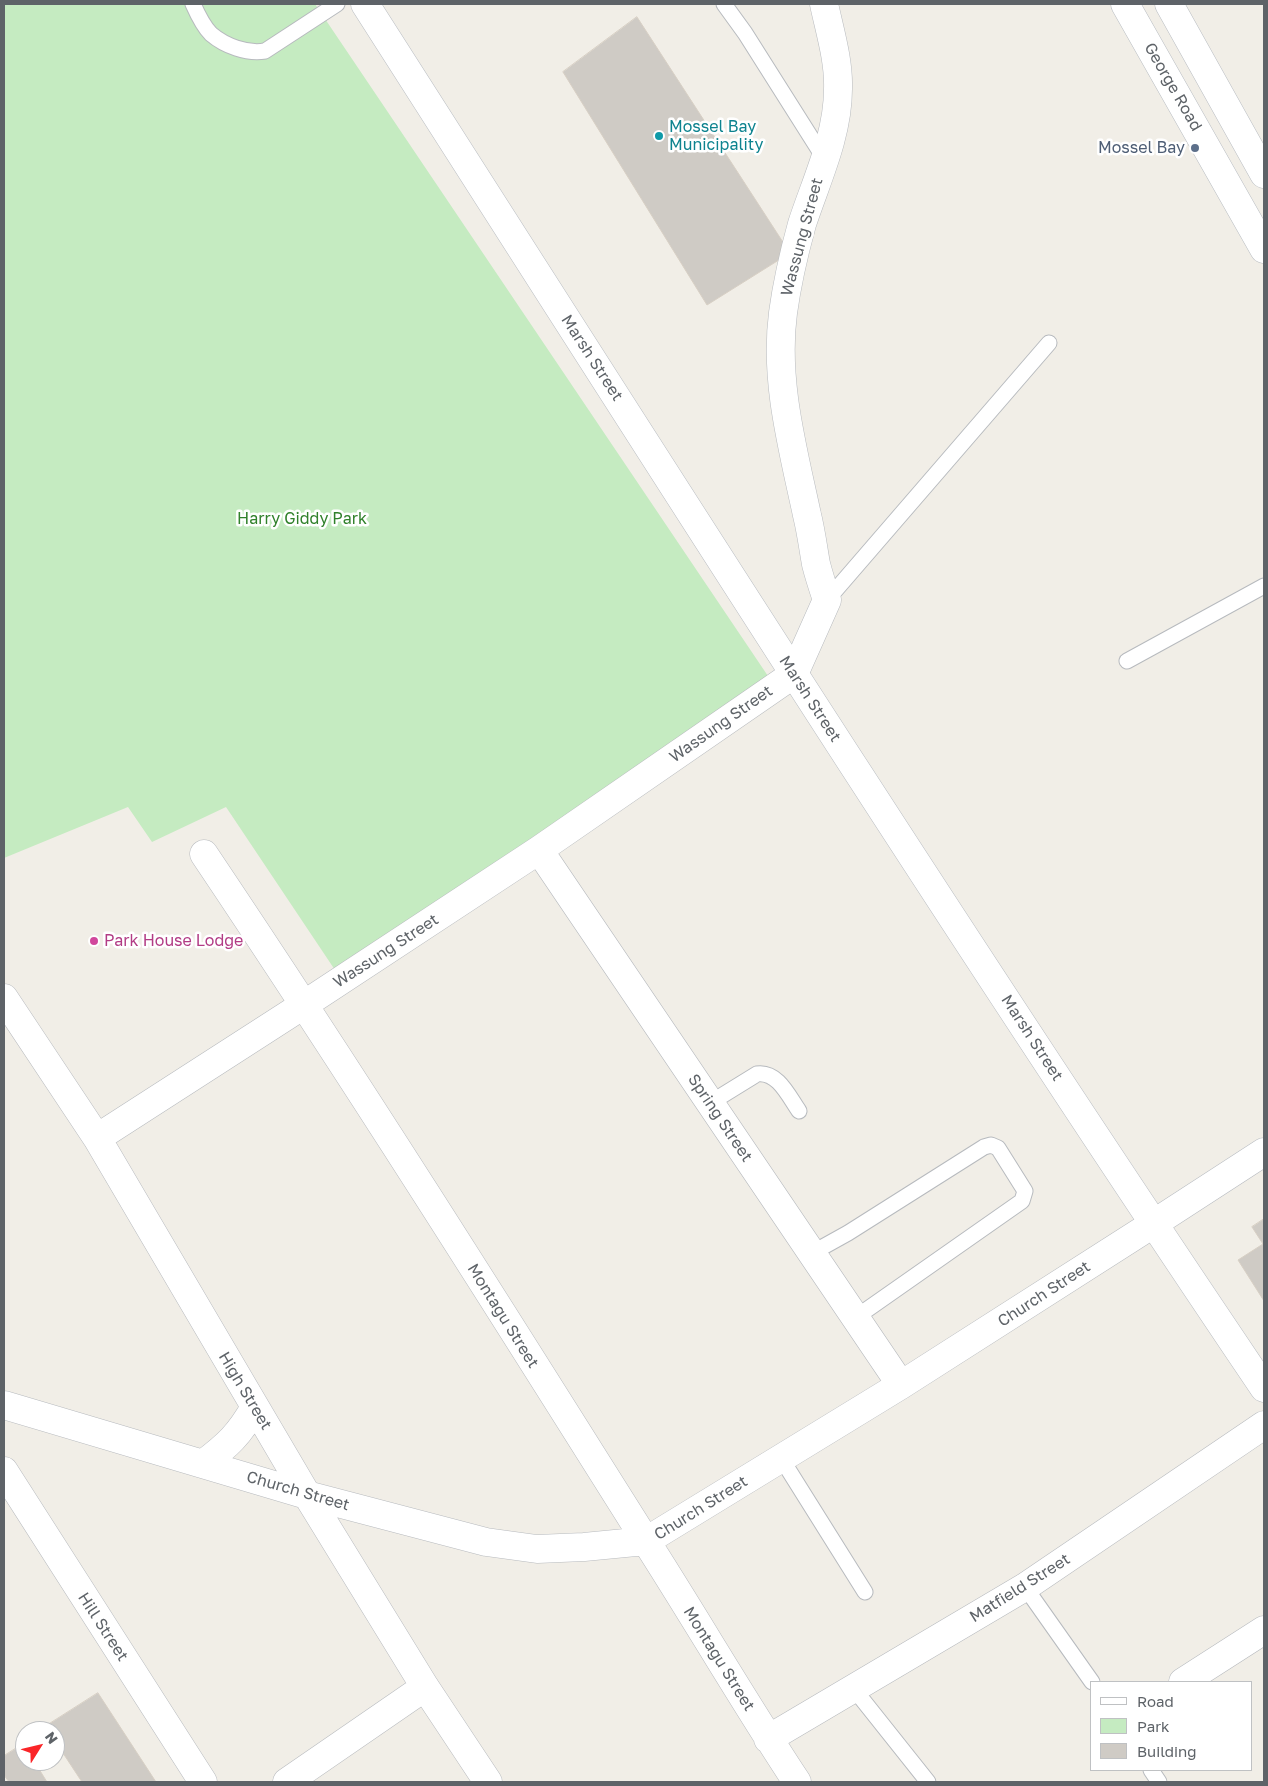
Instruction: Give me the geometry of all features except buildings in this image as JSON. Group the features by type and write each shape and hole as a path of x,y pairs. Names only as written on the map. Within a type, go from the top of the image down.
{"street":[{"name":"Marsh Street","path":"365,4 794,674 1153,1224 1264,1388"},
{"name":"Wassung Street","path":"824,4 834,50 838,89 834,123 802,226 790,272 783,315 781,370 786,420 796,471 816,565 827,600"},
{"name":"George Road","path":"1126,4 1264,249"},
{"path":"1169,4 1264,174"},
{"path":"794,674 827,600"},
{"name":"Wassung Street","path":"96,1138 305,1004 539,850 794,674"},
{"name":"Spring Street","path":"539,850 901,1385"},
{"name":"Montagu Street","path":"204,854 305,1004 646,1541 768,1739 797,1782"},
{"name":"High Street","path":"4,998 96,1138 307,1495 425,1687 488,1782"},
{"name":"Church Street","path":"4,1405 307,1495 486,1542 537,1549 646,1541 901,1385 1264,1152"},
{"path":"202,1464 228,1445 244,1426 255,1407"},
{"name":"Matfield Street","path":"768,1739 1025,1587 1264,1425"},
{"name":"Hill Street","path":"4,1471 203,1782"},
{"path":"1185,1681 1264,1630"},
{"path":"287,1782 425,1687"}],"lane":[{"path":"193,4 210,33 239,50 254,53 265,51 338,4"},
{"path":"724,4 824,158"},
{"path":"827,600 1049,343"},
{"path":"1127,661 1264,586"},
{"path":"710,1103 757,1074 762,1073 774,1077 799,1111"},
{"path":"812,1253 848,1233 984,1147 991,1145 998,1148 1025,1191 1022,1201 855,1318"},
{"path":"781,1458 865,1592"},
{"path":"1025,1587 1091,1681"},
{"path":"854,1689 928,1782"},
{"path":"1152,1771 1159,1782"}],"green space":[{"name":"Harry Giddy Park","path":"4,4 315,4 770,679 339,976 226,807 152,842 128,807 4,858"}],"place":[{"name":"Mossel Bay Municipality","path":"659,136"},
{"name":"Mossel Bay","path":"1195,148"},
{"name":"Park House Lodge","path":"94,941"}]}
